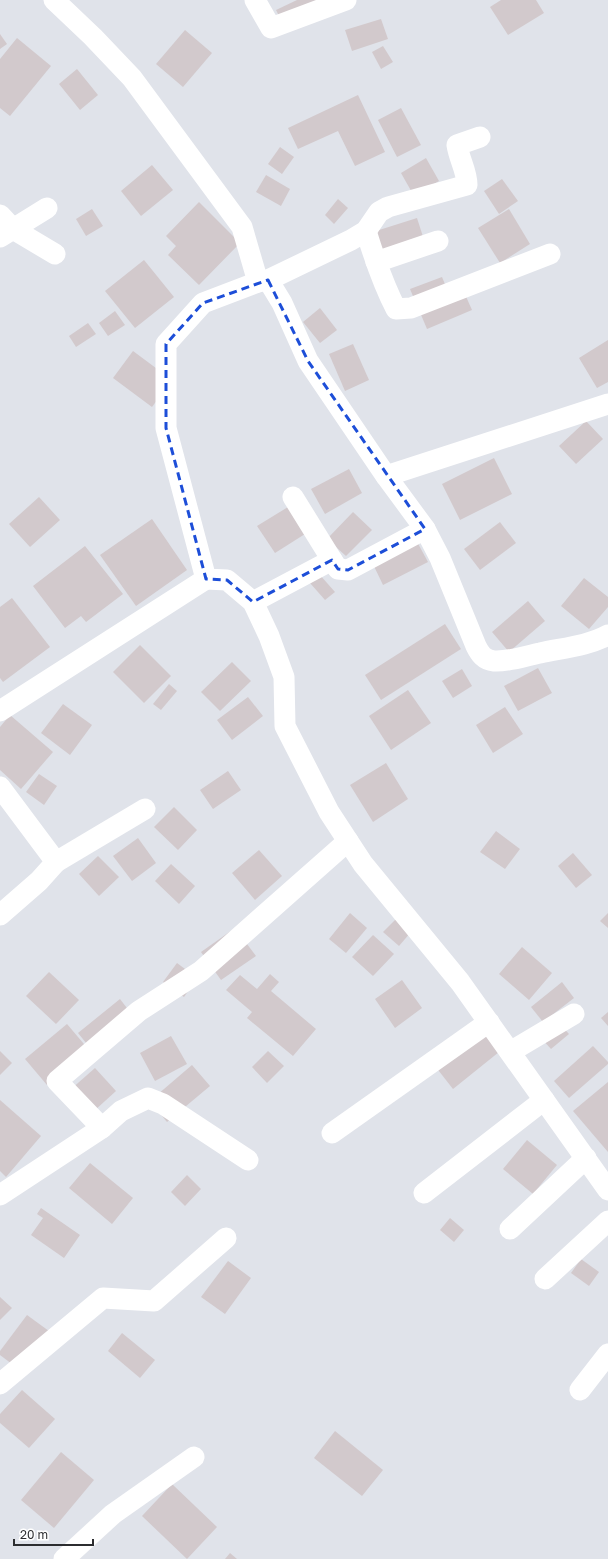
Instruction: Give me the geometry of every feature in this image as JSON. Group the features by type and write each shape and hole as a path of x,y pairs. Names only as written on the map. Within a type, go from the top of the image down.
{"street":[{"path":"54,0 93,37 132,78 242,227 263,281 282,303 308,361 386,476 425,529 440,558 476,646 482,657 493,661 514,659 601,639 608,635"},
{"path":"255,0 271,28 346,0"},
{"path":"206,579 166,428 166,344 203,303 263,281 351,240 366,231 380,212 388,208 467,185 467,178 457,145 480,137"},
{"path":"4,227 47,208"},
{"path":"4,227 55,254"},
{"path":"366,231 376,262 396,309 411,308 550,254"},
{"path":"376,262 438,241"},
{"path":"386,476 608,404"},
{"path":"293,497 338,568 348,570 425,529"},
{"path":"253,602 332,560"},
{"path":"0,711 206,579 227,580 253,602 269,636 284,677 285,726 328,812 363,864 460,982 608,1190"},
{"path":"0,787 56,862"},
{"path":"0,915 39,880 56,862 145,809"},
{"path":"102,1128 57,1081 139,1011 200,971 348,841"},
{"path":"510,1052 574,1014"},
{"path":"332,1133 489,1022"},
{"path":"0,1196 102,1128 121,1111 148,1098 163,1104 248,1160"},
{"path":"424,1192 544,1100"},
{"path":"510,1229 586,1158"},
{"path":"545,1279 608,1221"},
{"path":"0,1384 103,1298 154,1302 226,1238"},
{"path":"580,1390 608,1354"},
{"path":"64,1559 113,1514 194,1457"}],"highlighted area":[{"path":"268,280 308,361 425,529 348,570 338,569 332,560 253,602 227,580 206,579 166,428 166,344 203,303"}],"building":[{"path":"297,0 323,0 283,24 276,10"},
{"path":"501,0 536,0 544,13 508,35 490,7"},
{"path":"381,19 388,39 352,51 345,30"},
{"path":"185,30 212,53 183,87 156,64"},
{"path":"0,34 7,44 0,49"},
{"path":"17,38 51,66 10,116 0,108 0,59"},
{"path":"383,46 393,62 381,69 372,52"},
{"path":"77,69 98,95 80,110 59,84"},
{"path":"358,95 385,152 355,166 338,131 298,149 288,128"},
{"path":"401,108 421,145 397,157 378,120"},
{"path":"280,147 294,157 282,174 268,164"},
{"path":"426,158 439,181 414,196 401,173"},
{"path":"152,165 173,190 141,216 121,191"},
{"path":"266,175 290,189 281,206 256,192"},
{"path":"502,179 518,201 499,214 484,191"},
{"path":"338,199 348,208 334,224 325,215"},
{"path":"199,202 240,243 199,285 168,255 176,246 166,236"},
{"path":"92,209 103,226 86,236 76,219"},
{"path":"509,209 530,244 500,263 478,228"},
{"path":"417,218 425,243 384,257 376,231"},
{"path":"144,260 174,297 135,328 105,291"},
{"path":"442,277 447,289 415,301 410,289"},
{"path":"464,292 472,310 427,329 419,310"},
{"path":"320,308 337,330 320,343 303,322"},
{"path":"115,311 125,325 108,336 99,323"},
{"path":"88,323 96,334 76,347 69,336"},
{"path":"608,340 608,382 597,388 579,358"},
{"path":"353,344 369,380 345,391 329,354"},
{"path":"133,351 172,380 152,407 113,378"},
{"path":"586,421 603,439 576,464 559,446"},
{"path":"494,458 512,494 460,520 442,484"},
{"path":"349,469 362,493 325,514 311,489"},
{"path":"39,497 60,520 30,547 9,524"},
{"path":"288,507 305,534 275,553 257,526"},
{"path":"353,512 372,530 346,556 327,539"},
{"path":"152,519 187,570 136,606 100,555"},
{"path":"500,522 516,543 480,570 464,549"},
{"path":"415,538 428,562 383,585 371,560"},
{"path":"85,546 123,594 86,622 81,616 65,628 33,586"},
{"path":"320,575 335,592 325,600 310,583"},
{"path":"584,578 608,597 608,607 589,629 561,606"},
{"path":"12,598 50,647 3,682 0,678 0,607"},
{"path":"528,601 545,621 509,652 492,632"},
{"path":"445,624 461,649 381,700 365,675"},
{"path":"140,645 171,676 144,703 113,672"},
{"path":"232,662 251,681 220,711 201,692"},
{"path":"538,668 552,693 518,711 504,686"},
{"path":"462,669 472,686 453,698 442,681"},
{"path":"169,684 177,691 161,710 153,704"},
{"path":"408,690 431,723 391,750 369,716"},
{"path":"248,697 263,716 232,740 217,720"},
{"path":"63,704 92,725 70,755 41,733"},
{"path":"505,707 523,734 493,753 476,725"},
{"path":"10,715 53,752 21,789 0,770 0,727"},
{"path":"386,763 408,799 373,822 350,785"},
{"path":"228,771 241,790 213,809 200,790"},
{"path":"39,774 57,786 44,805 26,792"},
{"path":"174,807 197,830 178,850 154,827"},
{"path":"496,831 520,849 505,869 480,852"},
{"path":"138,838 156,863 132,881 113,856"},
{"path":"259,850 282,876 255,900 232,873"},
{"path":"573,853 592,875 576,888 558,866"},
{"path":"98,856 119,877 99,896 79,874"},
{"path":"171,864 195,886 179,904 155,881"},
{"path":"350,913 367,928 346,953 329,939"},
{"path":"608,913 608,928 600,921"},
{"path":"397,918 411,932 399,946 383,932"},
{"path":"235,928 256,956 221,980 201,952"},
{"path":"373,935 394,954 373,976 352,957"},
{"path":"522,947 552,973 529,1000 499,974"},
{"path":"177,963 197,978 184,997 163,982"},
{"path":"49,972 79,1000 56,1024 26,996"},
{"path":"270,974 279,982 271,991 316,1029 293,1056 247,1018 252,1012 226,990 240,975 257,989"},
{"path":"402,980 422,1008 395,1028 375,999"},
{"path":"562,982 574,998 543,1022 531,1007"},
{"path":"120,999 133,1016 91,1049 78,1033"},
{"path":"608,1012 608,1026 601,1018"},
{"path":"559,1023 569,1034 551,1049 541,1038"},
{"path":"67,1024 89,1050 47,1085 25,1059"},
{"path":"481,1030 499,1052 453,1089 435,1066"},
{"path":"171,1036 187,1064 155,1081 140,1053"},
{"path":"593,1046 608,1062 608,1064 569,1098 554,1081"},
{"path":"0,1051 12,1063 0,1075"},
{"path":"268,1051 284,1066 267,1083 252,1067"},
{"path":"192,1065 210,1086 167,1122 150,1101"},
{"path":"95,1068 116,1091 83,1121 61,1098"},
{"path":"608,1082 608,1152 573,1111"},
{"path":"0,1100 41,1136 6,1177 0,1171"},
{"path":"527,1140 557,1165 533,1194 503,1169"},
{"path":"90,1163 133,1198 112,1224 69,1188"},
{"path":"187,1175 201,1189 185,1206 171,1192"},
{"path":"41,1208 80,1235 64,1258 31,1235 43,1218 37,1214"},
{"path":"450,1218 464,1230 454,1242 440,1230"},
{"path":"581,1259 599,1272 589,1286 571,1273"},
{"path":"228,1261 251,1278 225,1314 201,1297"},
{"path":"0,1297 12,1308 0,1320"},
{"path":"27,1315 53,1334 24,1373 0,1355 0,1351"},
{"path":"122,1333 155,1360 140,1378 108,1351"},
{"path":"22,1390 55,1419 29,1448 0,1423 0,1414"},
{"path":"335,1431 383,1470 362,1496 314,1458"},
{"path":"61,1452 94,1480 54,1528 21,1500"},
{"path":"172,1484 217,1527 187,1559 142,1516"},
{"path":"230,1553 237,1559 225,1559"}]}
